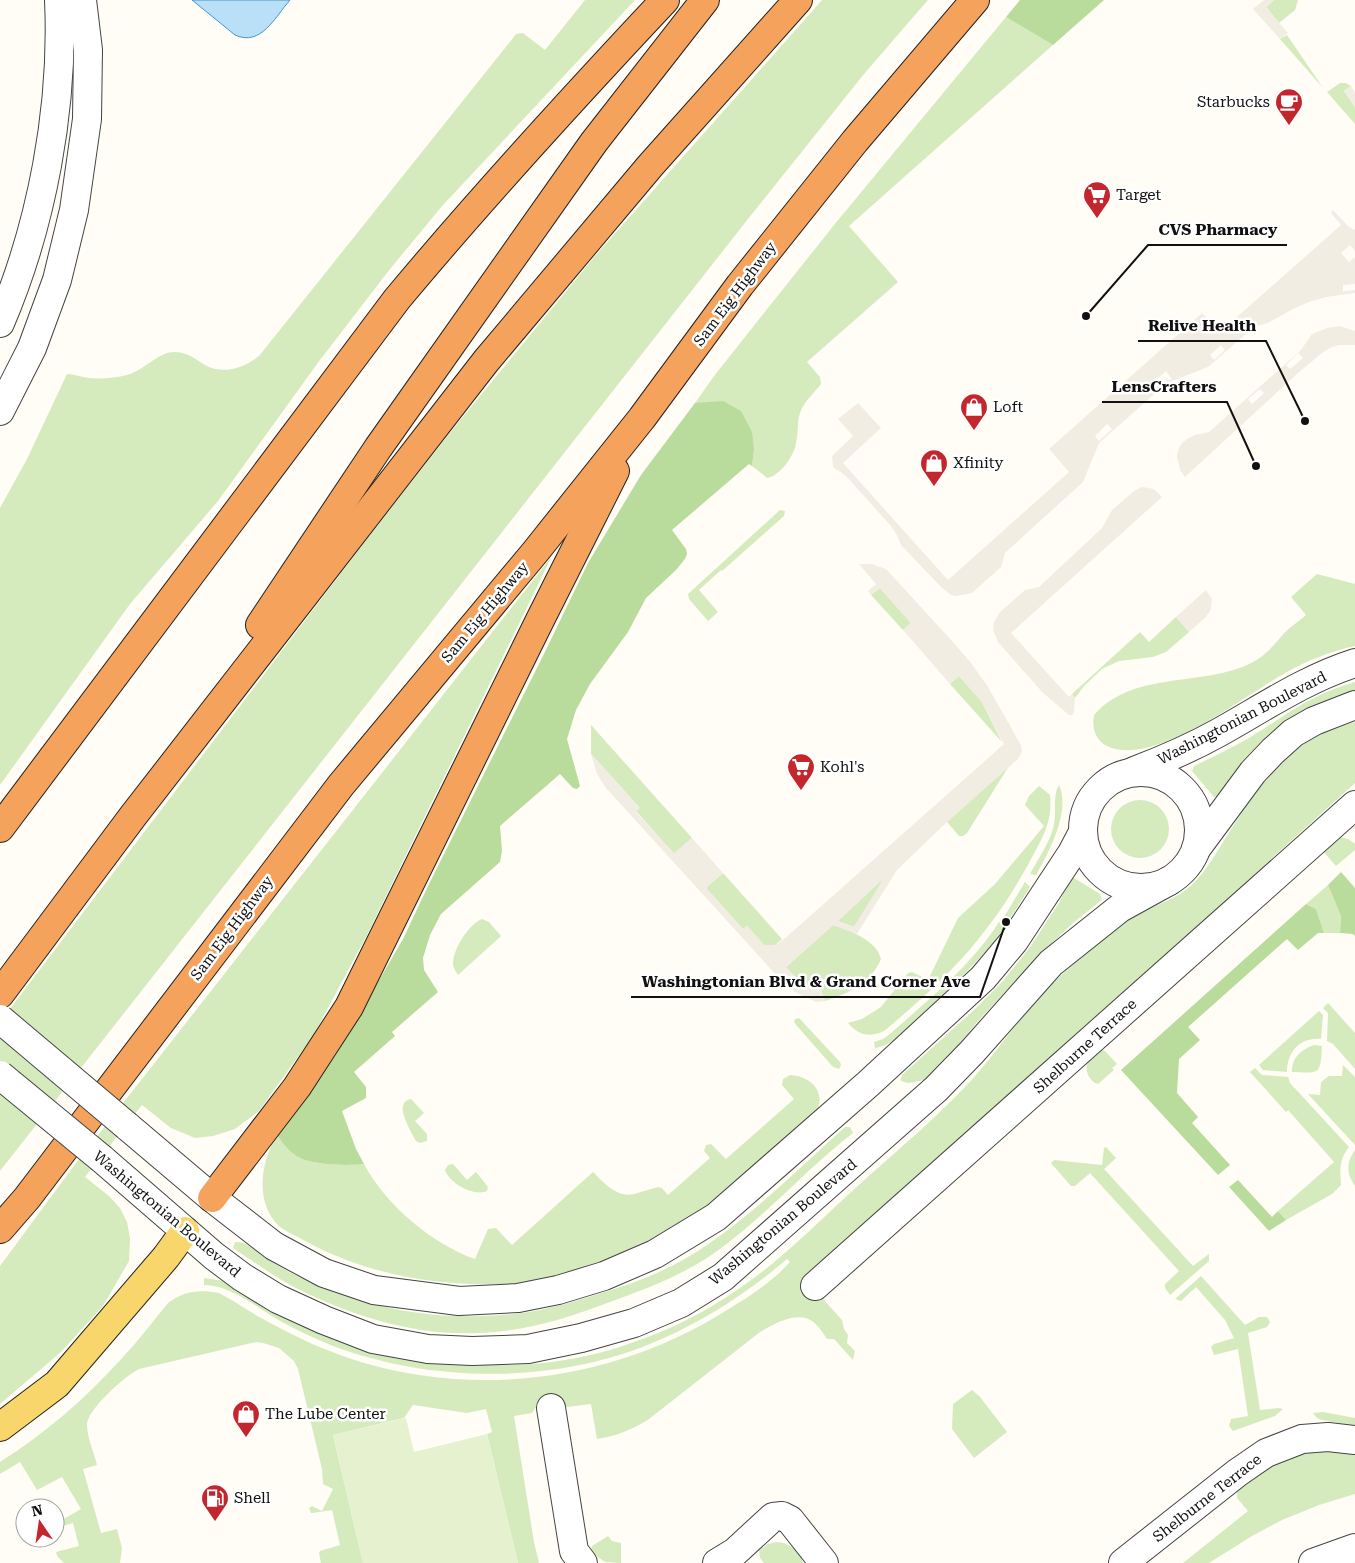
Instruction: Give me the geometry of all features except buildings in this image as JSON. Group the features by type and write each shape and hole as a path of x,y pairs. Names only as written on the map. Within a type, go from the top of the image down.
{"highway":[{"path":"0,828 397,299 557,114 665,0"},
{"path":"133,816 378,448 594,142 705,0"},
{"path":"0,994 133,816 486,361 650,166 798,0"},
{"name":"Sam Eig Highway","path":"0,1229 27,1198 341,785 530,559 642,418 758,262 855,140 975,0"},
{"path":"212,1198 297,1087 349,1007 642,418"}],"main road":[{"path":"0,1427 57,1384 166,1257 185,1231"}],"street":[{"path":"0,323 20,274 45,173 61,53 60,0"},
{"path":"0,411 32,348 57,280 74,210 87,119 88,50 82,0"},
{"name":"Washingtonian Boulevard","path":"1129,773 1172,757 1218,733 1281,696 1333,670 1355,663"},
{"path":"1196,848 1199,833 1198,818 1193,804 1185,791 1173,781 1159,774 1129,773 1114,778 1100,788 1091,801 1085,816 1083,832 1085,847 1091,860 1100,872 1126,886 1140,888 1155,886 1169,881 1190,861 1196,848 1253,772 1273,751 1293,733 1314,721 1355,705"},
{"name":"Shelburne Terrace","path":"815,1286 1355,805"},
{"path":"0,1019 212,1198 274,1246 324,1273 374,1290 459,1301 508,1298 558,1290 604,1276 655,1254 716,1217 882,1071 983,978 1014,941 1072,853 1083,832"},
{"name":"Washingtonian Boulevard","path":"0,1075 102,1159 214,1256 242,1277 278,1299 324,1320 373,1339 428,1349 472,1351 528,1349 581,1338 634,1323 681,1303 723,1277 936,1089 1051,964 1120,908 1169,881"},
{"path":"185,1231 212,1198"},
{"path":"551,1408 574,1551 583,1563"},
{"name":"Shelburne Terrace","path":"1123,1563 1237,1473 1266,1453 1302,1438 1328,1437 1355,1440"},
{"path":"717,1563 735,1552 769,1520 778,1516 786,1517 790,1520 824,1563"},
{"path":"1313,1563 1355,1548"}],"green space":[{"path":"585,0 635,0 443,205 390,269 320,360 218,501 130,604 0,785 0,508 27,459 67,374 86,378 122,376 134,373 162,355 174,352 187,355 212,368 226,370 240,367 259,356 516,34 523,33 545,50"},
{"path":"822,0 928,0 864,74 748,219 0,1171 0,1022 363,544 453,429 595,256"},
{"path":"1020,0 1104,0 1053,45 1006,17"},
{"path":"1274,0 1298,0 1295,10 1279,23 1266,7"},
{"path":"1006,17 1053,45 849,226 898,282 807,362 820,377 821,384 802,408 795,448 789,459 777,474 767,478 752,466 754,450 695,403 714,376 834,225"},
{"path":"1287,35 1323,88 1280,39"},
{"path":"1340,83 1346,83 1351,86 1344,91 1355,107 1355,124 1327,92"},
{"path":"723,401 741,411 752,432 754,450 752,466 749,464 672,530 686,549 685,559 646,598 628,632 590,684 576,710 567,739 580,786 577,789 573,788 560,774 500,826 502,851 500,862 441,914 430,935 423,958 424,970 438,992 392,1032 395,1036 354,1072 366,1087 366,1098 342,1111 356,1149 364,1164 331,1164 300,1158 287,1148 277,1135 335,1056 403,939 588,563 641,475 695,403"},
{"path":"780,510 785,511 784,516 699,590 718,612 708,621 689,599 688,594"},
{"path":"552,556 367,935 313,1036 259,1111 235,1129 213,1136 195,1138 171,1128 142,1105 85,1177 109,1196 120,1208 127,1222 130,1238 129,1261 103,1306 61,1352 0,1404 0,1266 73,1167"},
{"path":"1317,574 1355,584 1355,646 1320,656 1295,668 1224,712 1172,739 1148,748 1125,750 1105,745 1098,739 1093,723 1094,715 1109,701 1127,692 1146,686 1226,672 1245,666 1260,657 1306,615 1291,597"},
{"path":"880,588 911,623 903,630 871,595"},
{"path":"1176,617 1189,632 1166,652 1153,657 1119,661 1102,669 1084,686 1075,698 1072,694 1140,632 1149,642"},
{"path":"959,676 982,702 1002,742 950,684"},
{"path":"1355,682 1355,692 1221,796 1214,797 1192,771 1194,766 1249,738 1312,699"},
{"path":"1355,719 1355,783 806,1280 842,1320 848,1335 847,1343 855,1351 853,1360 834,1339 827,1339 812,1321 806,1318 792,1318 778,1322 760,1332 649,1419 624,1432 597,1439 591,1404 567,1407 563,1406 562,1403 536,1407 532,1413 514,1416 539,1563 518,1563 487,1434 492,1432 486,1409 467,1413 413,1405 404,1418 333,1435 363,1563 321,1563 320,1551 340,1545 332,1510 311,1513 309,1508 312,1506 322,1511 333,1489 323,1484 322,1469 298,1369 294,1361 279,1348 263,1343 256,1342 139,1369 117,1385 94,1410 89,1418 87,1429 97,1465 83,1469 101,1533 117,1529 122,1548 120,1563 64,1563 57,1556 56,1552 79,1546 73,1523 65,1525 65,1518 81,1509 62,1477 37,1490 20,1462 0,1474 0,1462 50,1427 80,1400 129,1351 168,1303 192,1292 219,1293 288,1332 324,1349 361,1362 408,1373 455,1379 503,1380 550,1375 597,1366 642,1352 686,1333 752,1294 776,1276 790,1262 787,1259 714,1312 666,1337 627,1352 586,1364 544,1371 501,1374 457,1373 415,1368 373,1359 307,1335 273,1317 235,1293 214,1286 204,1285 204,1278 225,1281 428,1362 521,1365 552,1362 604,1352 654,1335 679,1324 747,1283 800,1240 952,1100 977,1074 1050,986 1109,933 1131,918 1171,899 1193,884 1208,865 1256,792 1276,768 1299,748 1333,728"},
{"path":"591,725 692,838 674,854 636,811 639,807 591,754"},
{"path":"1009,766 967,833 959,836 947,822"},
{"path":"1059,785 1062,795 1062,807 1057,831 1036,875 1030,874 1052,830 1055,819 1055,799"},
{"path":"1039,786 1050,795 1048,823 1038,847 1004,905 964,956 925,995 884,1031 869,1035 860,1033 848,1023 862,1019 881,1007 908,973 912,972 928,980 958,918 995,884 1044,826 1025,805 1029,796"},
{"path":"1140,800 1156,805 1164,813 1169,829 1164,845 1156,853 1140,858 1124,853 1116,845 1111,829 1116,813 1124,805"},
{"path":"1340,837 1348,839 1355,844 1355,850 1336,866 1322,850"},
{"path":"1341,872 1355,888 1355,936 1353,934 1340,933 1341,916 1328,885"},
{"path":"723,873 782,939 775,945 764,945 747,926 743,929 706,888"},
{"path":"1071,878 1100,894 1102,900 1074,922 1041,953 979,1020 937,1071 925,1080 908,1083 901,1081 902,1075 1003,981 1030,947 1059,903"},
{"path":"881,880 883,881 854,927 838,921"},
{"path":"1025,882 1030,887 1009,920 1004,917"},
{"path":"1328,885 1341,916 1340,933 1324,933 1316,909 1306,904"},
{"path":"1306,904 1316,909 1324,933 1318,933 1298,950 1287,939 1188,1027 1200,1040 1179,1059 1177,1093 1198,1117 1192,1123 1230,1165 1218,1175 1121,1070"},
{"path":"482,919 489,922 501,936 458,975 453,965 458,945 472,926"},
{"path":"999,922 1006,926 966,972 900,1035 888,1044 875,1048 874,1042 890,1034 962,968 976,953"},
{"path":"833,925 868,941 874,946 881,959 865,981 842,995 825,1001 821,990 801,982 785,968"},
{"path":"1328,1003 1355,1033 1355,1069 1333,1044 1327,1041 1328,1013 1323,1008"},
{"path":"1319,1011 1323,1015 1321,1039 1307,1040 1296,1047 1289,1058 1287,1072 1263,1070 1259,1065"},
{"path":"799,1018 840,1062 839,1069 833,1067 794,1022 795,1019"},
{"path":"1314,1045 1322,1046 1321,1062 1317,1070 1314,1072 1292,1072 1292,1067 1298,1055"},
{"path":"1100,1049 1105,1051 1117,1064 1112,1068 1114,1070 1098,1084 1089,1077 1087,1066 1090,1059"},
{"path":"1343,1065 1355,1077 1355,1145 1308,1094 1320,1095 1321,1082 1329,1076 1342,1076"},
{"path":"1255,1068 1262,1075 1288,1077 1290,1083 1349,1147 1343,1156 1341,1165 1341,1185 1332,1194 1286,1220 1278,1211 1334,1162 1288,1110 1286,1112 1250,1072"},
{"path":"790,1075 804,1078 815,1086 820,1098 816,1113 735,1188 698,1214 637,1248 605,1261 558,1276 522,1283 484,1284 431,1281 379,1270 329,1253 285,1230 271,1216 263,1194 264,1169 271,1145 277,1135 290,1151 306,1160 331,1164 364,1164 384,1194 411,1221 442,1243 475,1259 488,1229 496,1228 512,1245 593,1172 611,1189 622,1194 634,1194 658,1187 662,1188 668,1195 710,1158 704,1151 706,1145 711,1144 726,1159 794,1099 782,1085 783,1079"},
{"path":"411,1099 424,1113 415,1121 427,1134 427,1141 420,1143 416,1141 404,1117 403,1105"},
{"path":"845,1127 850,1127 853,1133 744,1230 700,1262 657,1284 626,1296 567,1317 523,1328 468,1333 416,1329 391,1324 341,1308 294,1287 233,1248 235,1242 243,1243 276,1265 315,1284 343,1295 406,1311 423,1314 477,1316 535,1311 627,1285 668,1268 694,1253 725,1232 761,1203"},
{"path":"1106,1147 1116,1158 1104,1169 1193,1266 1209,1254 1209,1261 1170,1295 1165,1288 1165,1284 1179,1271 1090,1173 1075,1186 1071,1186 1051,1163 1054,1160 1102,1165 1104,1148"},
{"path":"1355,1150 1355,1186 1348,1168"},
{"path":"453,1164 467,1180 476,1172 488,1187 487,1191 476,1192 469,1190 451,1180 445,1170 448,1165"},
{"path":"1238,1180 1272,1217 1278,1211 1286,1220 1269,1231 1229,1187"},
{"path":"1201,1276 1245,1325 1259,1317 1267,1317 1270,1322 1267,1327 1248,1333 1260,1410 1283,1409 1275,1416 1233,1431 1229,1426 1231,1419 1248,1416 1238,1349 1214,1355 1211,1347 1214,1344 1234,1338 1225,1320 1196,1287 1181,1301 1175,1299"},
{"path":"972,1390 980,1397 1007,1432 974,1458 952,1429 953,1404"},
{"path":"1323,1412 1355,1418 1355,1426 1322,1420 1313,1413"},
{"path":"406,1418 414,1452 487,1434 518,1563 363,1563 333,1435"},
{"path":"1314,1449 1355,1452 1355,1494 1319,1505 1282,1520 1209,1563 1183,1563 1248,1511 1237,1498 1237,1490 1274,1463"},
{"path":"608,1536 612,1541 621,1543 621,1563 605,1562 591,1552 592,1546"},
{"path":"776,1542 786,1544 796,1550 803,1563 764,1563 760,1558 759,1551 768,1544"}],"shaded area":[{"path":"1264,0 1274,0 1266,8 1288,33 1280,39 1253,9"},
{"path":"1351,86 1355,93 1355,107 1344,91"},
{"path":"1333,210 1349,227 1355,230 1355,251 1350,245 1341,253 1349,262 1355,257 1355,284 1343,285 1343,291 1355,290 1355,293 1326,297 1309,302 1268,323 1254,327 1208,367 1167,383 1099,443 1083,482 1005,553 1001,567 972,593 957,596 951,595 941,587 901,545 891,526 846,476 833,467 832,456 853,436 838,419 858,403 881,428 843,463 948,580 1069,472 1049,449 1202,313 1220,332 1341,225 1331,213","holes":["1221,345 1225,350 1214,360 1210,355","1166,371 1172,379 1165,381 1157,388 1153,383","1107,424 1112,429 1099,441 1095,436"]},
{"path":"1340,326 1355,331 1355,345 1339,345 1322,353 1185,477 1180,470 1177,457 1182,443 1195,435 1209,432 1301,350 1312,334 1327,328","holes":["1298,353 1303,358 1290,369 1286,365","1260,389 1264,393 1252,404 1248,399"]},
{"path":"1142,487 1154,489 1162,497 1011,633 1069,697 1072,694 1075,698 1074,712 1072,715 1069,715 1043,693 998,642 993,630 994,622 1000,612 1025,590 1039,587 1102,528 1112,510 1134,491"},
{"path":"859,564 872,564 886,569 953,642 988,687 1021,745 1022,752 1018,759 947,822 897,870 857,934 833,925 786,967 801,982 811,988 821,990 825,1001 816,1002 795,992 778,977 606,788 597,774 591,754 640,808 636,812 674,853 692,838 723,873 706,888 743,929 747,926 764,945 775,945 783,940 1004,744 982,702 959,676 950,684 903,630 911,623 880,588 871,595 868,591 876,584","holes":["881,881 854,927 838,921"]},
{"path":"1206,590 1212,599 1211,609 1206,617 1189,632 1176,617"}],"water":[{"path":"192,0 290,0 273,22 260,34 244,38 235,35"}],"place":[{"name":"Starbucks","path":"1289,126"},
{"name":"Target","path":"1097,219"},
{"name":"CVS Pharmacy","path":"1086,316"},
{"name":"Relive Health","path":"1305,421"},
{"name":"Loft","path":"974,431"},
{"name":"LensCrafters","path":"1256,466"},
{"name":"Xfinity","path":"934,487"},
{"name":"Kohl's","path":"801,791"},
{"name":"Washingtonian Blvd & Grand Corner Ave","path":"1006,922"},
{"name":"The Lube Center","path":"246,1438"},
{"name":"Shell","path":"215,1522"}]}
